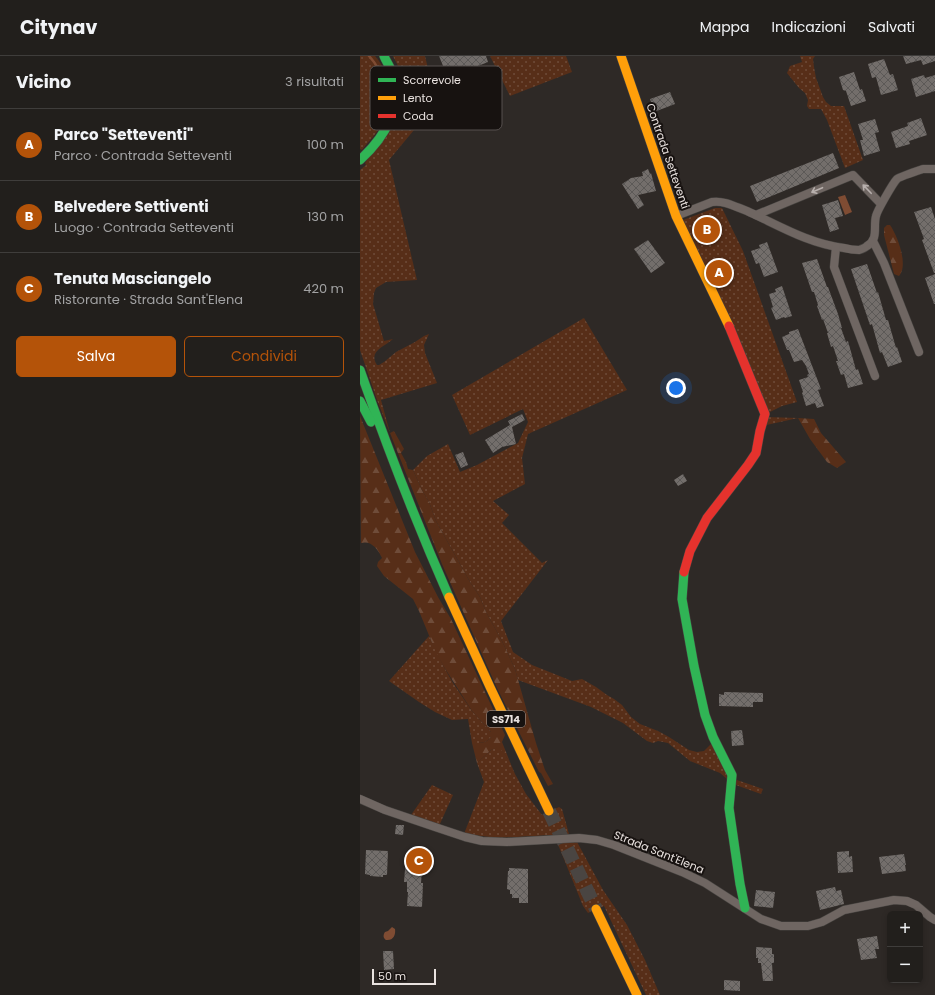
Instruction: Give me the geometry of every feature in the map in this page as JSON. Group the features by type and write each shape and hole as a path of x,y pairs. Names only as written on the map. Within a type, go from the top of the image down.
{"main road":[{"path":"384,56 390,66"},
{"name":"Contrada Setteventi","path":"621,56 676,216 729,326 765,414 756,453 707,518 690,551 684,569 682,599 694,666 705,715 713,737 731,772 729,808 745,908"},
{"path":"361,159 370,151 385,130"},
{"name":"SS714","path":"360,370 398,476 462,627 549,811"},
{"path":"360,401 398,476"},
{"path":"596,909 637,995"}],"street":[{"path":"676,216 718,201 756,215 805,238 836,247 858,250 864,248 873,241 876,232 876,215 881,204 898,178 922,169 935,169"},
{"path":"756,215 853,175 881,204"},
{"path":"873,241 884,263 919,352"},
{"path":"836,247 834,267 875,376"},
{"name":"Strada Sant'Elena","path":"360,799 385,810 465,837 482,841 507,842 579,838 597,840 614,845 682,872 705,883 761,919 781,926 808,926 822,922 844,910 894,900 907,901 916,905 935,920"}],"green space":[{"path":"360,56 375,56 382,66 370,66 370,130 377,130 362,150 360,149"},
{"path":"393,56 425,56 427,66 398,66"},
{"path":"490,56 566,56 572,72 510,96 502,80 502,66 495,66"},
{"path":"800,56 815,56 813,59 816,78 823,97 831,106 844,106 863,160 845,168 827,120 821,109 809,109 807,106 808,100 805,93 787,73 790,66 802,62"},
{"path":"388,130 414,130 389,160 417,280 386,282 376,288 373,304 384,341 393,339 378,350 374,356 377,365 379,365 396,352 429,334 424,345 425,353 437,383 381,400 390,433 360,350 360,170 366,165 365,163"},
{"path":"715,208 722,208 743,251 797,402 782,406 768,413 683,220"},
{"path":"887,225 890,225 893,230 901,250 903,265 899,276 894,274 884,235 884,228"},
{"path":"584,318 627,390 528,434 522,458 525,484 493,501 509,515 502,523 542,563 548,560 501,621 513,652 532,665 572,681 582,679 622,705 631,717 640,724 658,731 689,750 697,752 704,751 712,743 726,767 727,779 720,773 690,761 668,743 658,741 653,743 647,741 623,723 591,707 518,680 515,669 480,597 436,521 429,502 413,470 427,456 448,444 460,472 477,465 518,443 528,422 523,409 470,435 452,395"},
{"path":"360,416 415,552 451,619 505,735 502,742 510,762 499,747 491,750 477,763 472,743 482,743 487,741 491,737 491,732 472,711 444,667 413,599 384,576 377,566 378,562 382,558 374,546 365,542 361,543"},
{"path":"765,417 798,418 762,426"},
{"path":"798,418 814,419 821,433 846,462 837,468 827,462 810,439"},
{"path":"394,431 404,449 401,453 408,469 413,470 429,502 436,521 480,597 515,669 536,743 545,770 553,784 548,786 539,772 497,688 442,564 390,433"},
{"path":"429,636 453,683 472,711 491,732 491,737 487,741 482,743 472,743 468,719 452,720 435,712 389,681"},
{"path":"499,746 510,762 526,794 542,815 559,807 562,809 569,834 498,838 464,834 484,782 477,763 491,750"},
{"path":"734,779 763,789 761,794 733,784"},
{"path":"432,785 453,795 439,826 411,815"},
{"path":"576,840 603,890 627,925 645,960 660,995 646,995 604,906 588,913 583,906 557,842"}],"shaded area":[{"path":"845,195 852,212 845,215 838,197"},
{"path":"392,927 395,929 395,933 392,939 386,940 384,933"}],"building":[{"path":"439,56 486,56 488,62 478,66 443,66"},
{"path":"903,56 935,56 935,61 923,65 921,60 906,64"},
{"path":"884,59 890,75 893,74 898,90 881,95 876,77 872,78 868,64"},
{"path":"854,72 860,90 862,89 866,101 851,106 846,91 843,90 839,77"},
{"path":"924,75 925,78 935,75 935,91 916,97 911,79"},
{"path":"670,92 675,104 654,112 650,99"},
{"path":"921,118 927,135 909,141 910,144 896,148 891,132 908,126 907,123"},
{"path":"875,119 879,132 875,133 880,151 864,156 860,140 863,140 858,124"},
{"path":"833,153 839,168 757,202 750,186"},
{"path":"648,169 650,174 651,173 656,191 638,195 644,205 638,209 622,184 631,178 643,176 642,172"},
{"path":"838,200 843,216 835,218 839,229 830,232 822,205"},
{"path":"931,207 935,219 935,273 922,240 924,239 914,212"},
{"path":"648,240 665,263 651,273 634,249"},
{"path":"767,242 778,272 764,277 759,263 756,264 751,251 760,248 759,245"},
{"path":"817,259 838,314 846,342 848,341 856,370 858,369 863,384 848,388 844,374 841,375 833,346 831,347 828,333 817,306 814,292 812,292 802,263"},
{"path":"867,264 902,362 888,367 882,352 880,353 872,324 870,325 851,269"},
{"path":"935,274 935,304 934,304 925,278"},
{"path":"782,286 792,316 776,320 771,308 773,307 769,294 776,292 775,289"},
{"path":"798,329 821,389 818,390 824,406 817,408 815,403 806,406 799,380 808,377 807,375 809,374 802,360 794,362 782,337 789,334 789,332"},
{"path":"522,414 525,420 512,427 516,444 502,447 493,453 485,440 510,425 508,421"},
{"path":"463,452 468,465 461,468 455,455"},
{"path":"683,474 687,481 678,486 674,480"},
{"path":"724,692 763,693 763,702 753,702 753,707 719,706 719,694 724,695"},
{"path":"742,730 744,745 732,746 731,731"},
{"path":"396,825 404,825 403,835 395,834"},
{"path":"366,850 388,851 387,875 383,875 383,877 365,874"},
{"path":"849,851 849,857 852,856 853,872 838,873 837,852"},
{"path":"904,854 906,871 882,874 879,857"},
{"path":"406,857 423,858 421,883 423,883 422,907 407,906 407,882 404,882"},
{"path":"509,868 528,869 528,903 519,903 519,898 512,898 510,890 507,889"},
{"path":"835,887 836,891 841,890 844,904 820,910 816,891"},
{"path":"756,890 775,892 773,908 754,906"},
{"path":"877,936 879,949 875,949 877,958 861,960 857,939"},
{"path":"756,947 772,948 772,954 774,954 774,963 772,963 773,981 763,981 761,963 758,963 758,958 756,958"},
{"path":"383,951 393,951 394,969 384,970"},
{"path":"724,980 740,981 740,991 724,990"}],"waterway":[{"path":"369,56 377,66"}],"tunnel":[{"path":"549,811 596,909"}],"traffic: fast":[{"path":"384,56 389,66"},
{"path":"360,160 369,151 385,130"},
{"path":"360,370 402,484 449,597"},
{"path":"360,401 371,422"},
{"path":"684,572 682,599 694,666 705,715 713,737 732,775 729,808 745,908"}],"traffic: slow":[{"path":"621,56 676,216 729,326"},
{"path":"449,597 549,811"},
{"path":"596,909 637,995"}],"traffic: jam":[{"path":"684,572 690,551 707,518 756,453 765,414 729,326"}],"place":[{"name":"Belvedere Settiventi","path":"707,230"},
{"name":"Parco \"Setteventi\"","path":"719,273"},
{"name":"Tenuta Masciangelo","path":"419,861"}]}
